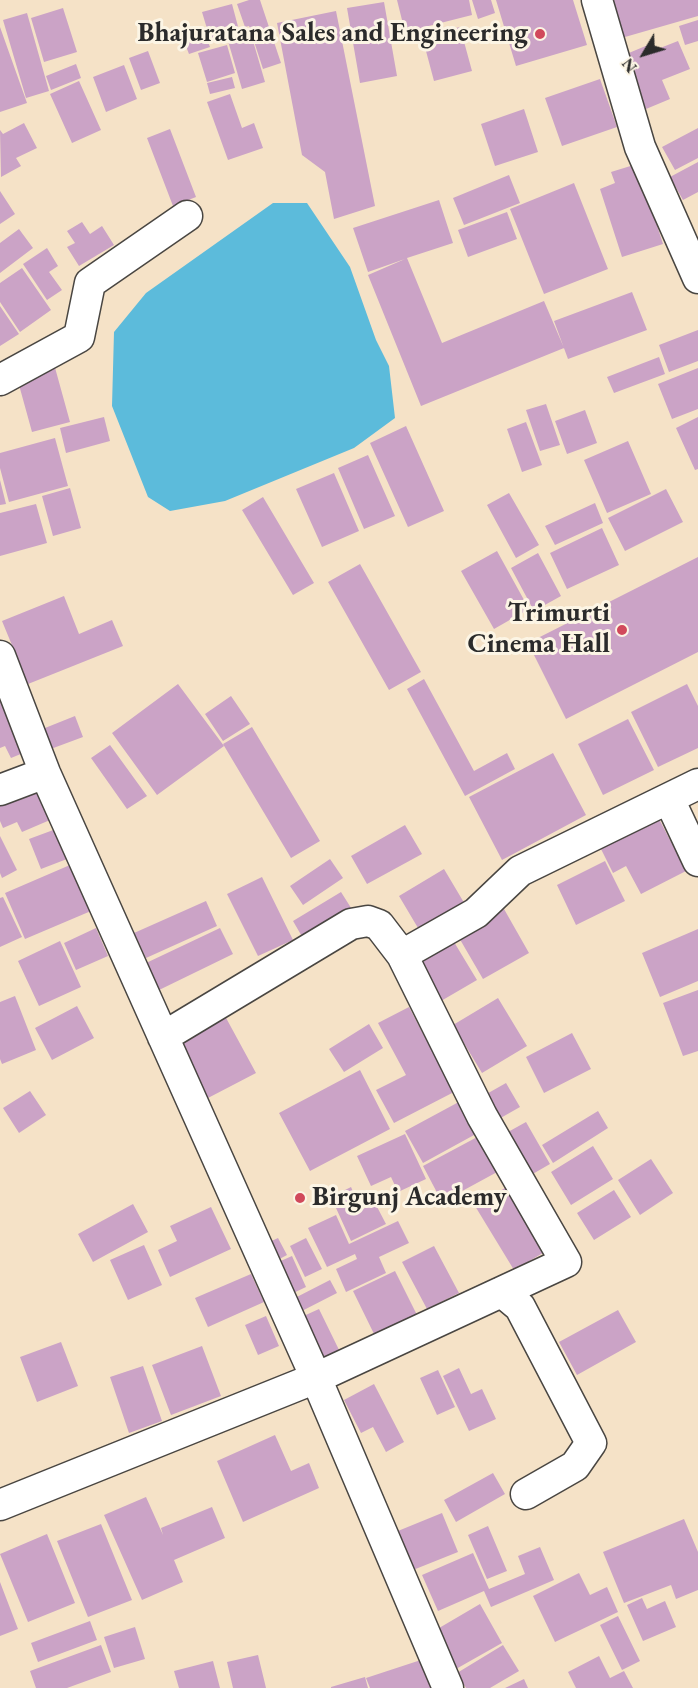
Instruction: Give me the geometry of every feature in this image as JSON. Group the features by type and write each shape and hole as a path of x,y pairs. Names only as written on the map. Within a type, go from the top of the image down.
{"street":[{"path":"597,0 640,147 698,278"},
{"path":"0,380 79,337 90,283 187,216"},
{"path":"0,656 45,773 316,1378 448,1688"},
{"path":"0,790 45,773"},
{"path":"402,955 476,913 520,871 698,784"},
{"path":"669,799 698,861"},
{"path":"0,1505 316,1378 566,1262 482,1116 402,955 379,925 368,921 351,924 163,1036"},
{"path":"502,1292 520,1307 591,1443 575,1466 526,1494"}],"water":[{"path":"273,203 307,203 350,267 376,340 389,366 395,418 354,448 225,501 170,511 148,497 112,406 114,332 146,293"}],"building":[{"path":"249,0 260,0 281,63 263,69 249,26 245,27 237,4"},
{"path":"397,0 469,0 472,15 405,32"},
{"path":"472,0 491,0 495,13 478,19"},
{"path":"496,0 573,0 587,45 516,66"},
{"path":"608,0 698,0 698,16 618,39"},
{"path":"384,2 397,76 360,83 347,8"},
{"path":"232,4 240,34 211,42 202,12"},
{"path":"63,8 77,52 44,62 31,18"},
{"path":"336,11 375,206 334,219 325,172 302,155 277,23"},
{"path":"27,13 49,91 26,98 3,20"},
{"path":"698,20 698,41 685,45 679,26"},
{"path":"0,27 27,103 0,112"},
{"path":"460,27 472,71 434,81 422,36"},
{"path":"203,28 210,47 189,54 182,36"},
{"path":"251,34 265,82 242,89 228,41"},
{"path":"678,41 690,69 662,80 670,99 646,109 624,55 648,45 650,52"},
{"path":"227,45 235,73 207,82 198,53"},
{"path":"148,51 160,83 141,90 129,58"},
{"path":"76,64 81,78 51,90 46,76"},
{"path":"124,65 137,99 106,112 93,77"},
{"path":"232,77 235,88 210,94 207,83"},
{"path":"600,79 617,127 562,146 545,98"},
{"path":"79,81 101,130 72,143 50,94"},
{"path":"230,94 242,128 254,123 263,148 228,160 207,102"},
{"path":"524,109 538,152 495,166 481,124"},
{"path":"24,123 37,148 16,158 21,166 1,177 0,130 3,134"},
{"path":"698,128 698,158 675,170 662,147"},
{"path":"170,129 196,197 173,206 147,138"},
{"path":"698,162 698,192 683,200 670,177"},
{"path":"637,164 663,244 622,257 600,189 615,183 611,172"},
{"path":"509,175 520,203 464,225 453,198"},
{"path":"574,183 608,269 544,294 510,209"},
{"path":"0,191 15,214 0,224"},
{"path":"439,200 453,243 407,258 442,343 544,301 564,348 421,406 368,275 405,259 368,272 353,228"},
{"path":"507,212 517,239 468,257 458,230"},
{"path":"82,222 90,234 102,226 114,245 79,266 67,247 75,243 67,231"},
{"path":"19,229 33,248 0,273 0,243"},
{"path":"47,248 58,266 49,272 62,290 47,300 23,264"},
{"path":"22,268 51,310 20,332 0,302 0,283"},
{"path":"632,292 647,330 568,359 554,321"},
{"path":"0,306 19,334 0,346"},
{"path":"698,330 698,361 669,372 659,345"},
{"path":"659,357 665,374 614,393 607,377"},
{"path":"54,364 70,422 32,432 16,374"},
{"path":"698,368 698,409 672,419 658,384"},
{"path":"546,404 560,445 540,451 526,410"},
{"path":"585,410 597,443 567,454 555,421"},
{"path":"104,417 110,441 66,453 60,428"},
{"path":"698,417 698,469 695,470 676,428"},
{"path":"526,422 542,465 522,472 507,429"},
{"path":"406,426 444,511 408,527 370,443"},
{"path":"55,438 68,486 9,502 0,468 0,453"},
{"path":"628,441 651,494 607,513 584,460"},
{"path":"368,455 395,516 364,529 338,468"},
{"path":"334,473 359,531 322,547 296,489"},
{"path":"0,480 6,504 0,505"},
{"path":"70,488 81,528 53,536 42,496"},
{"path":"666,489 683,522 625,551 608,518"},
{"path":"509,493 539,545 516,558 487,505"},
{"path":"263,497 314,583 293,595 242,510"},
{"path":"595,503 603,523 555,545 545,526"},
{"path":"36,504 47,543 0,556 0,513"},
{"path":"602,528 619,565 567,589 550,553"},
{"path":"497,551 529,609 494,629 461,571"},
{"path":"538,553 561,596 534,611 511,568"},
{"path":"698,557 698,652 566,719 528,643"},
{"path":"360,564 421,672 389,690 328,582"},
{"path":"64,596 79,634 112,620 123,646 28,684 2,621"},
{"path":"0,671 33,749 11,758 5,746 0,748"},
{"path":"424,679 474,771 507,753 515,769 465,796 407,689"},
{"path":"178,684 224,746 157,795 112,733"},
{"path":"687,684 698,706 698,748 658,767 631,712"},
{"path":"231,696 250,724 223,741 205,714"},
{"path":"75,716 83,737 48,750 40,730"},
{"path":"628,719 654,770 603,795 578,744"},
{"path":"252,727 320,841 291,858 223,744"},
{"path":"110,745 147,796 127,809 91,758"},
{"path":"553,753 586,815 502,860 469,797"},
{"path":"36,789 50,820 22,832 17,822 3,828 0,821 0,805"},
{"path":"657,815 686,871 641,894 626,866 613,873 599,845"},
{"path":"405,825 422,854 367,884 351,856"},
{"path":"56,829 67,859 41,869 29,839"},
{"path":"0,836 17,870 2,878 0,873"},
{"path":"330,859 343,878 303,905 290,886"},
{"path":"605,861 625,901 576,925 557,885"},
{"path":"70,865 91,911 25,939 5,893"},
{"path":"444,869 466,906 421,933 399,896"},
{"path":"262,877 293,940 258,956 227,894"},
{"path":"341,892 353,911 304,940 293,921"},
{"path":"3,897 22,937 0,947 0,898"},
{"path":"206,901 217,926 146,958 134,933"},
{"path":"504,909 529,953 483,979 458,936"},
{"path":"96,928 108,956 76,970 64,943"},
{"path":"220,928 233,954 157,991 144,964"},
{"path":"698,929 698,981 660,997 642,953"},
{"path":"60,941 81,987 39,1006 18,961"},
{"path":"454,942 477,980 441,1001 419,964"},
{"path":"698,990 698,1051 683,1056 663,1003"},
{"path":"15,996 36,1050 2,1064 0,1059 0,1002"},
{"path":"498,998 527,1046 482,1073 453,1025"},
{"path":"77,1006 94,1038 52,1060 35,1028"},
{"path":"409,1007 454,1092 394,1123 376,1090 406,1075 378,1023"},
{"path":"225,1016 256,1073 208,1098 178,1042"},
{"path":"369,1024 383,1048 344,1072 329,1049"},
{"path":"572,1033 591,1069 544,1093 526,1057"},
{"path":"360,1070 390,1129 310,1171 279,1113"},
{"path":"506,1083 520,1107 490,1124 476,1100"},
{"path":"30,1091 46,1115 19,1133 3,1108"},
{"path":"468,1097 485,1129 423,1163 405,1131"},
{"path":"598,1111 608,1128 553,1163 542,1145"},
{"path":"526,1122 550,1164 524,1179 499,1137"},
{"path":"405,1134 426,1179 398,1192 391,1177 371,1186 357,1156"},
{"path":"481,1135 499,1171 442,1202 423,1166"},
{"path":"593,1146 613,1179 571,1205 551,1172"},
{"path":"651,1159 673,1193 640,1215 618,1180"},
{"path":"510,1185 548,1250 514,1270 475,1206"},
{"path":"351,1187 361,1210 375,1203 386,1224 351,1241 331,1197"},
{"path":"614,1190 631,1217 594,1240 577,1213"},
{"path":"133,1204 148,1232 93,1262 78,1234"},
{"path":"211,1207 231,1249 170,1277 158,1250 177,1241 170,1226"},
{"path":"336,1215 349,1244 398,1221 409,1243 379,1257 386,1273 346,1292 336,1269 357,1259 355,1254 327,1267 308,1228"},
{"path":"278,1238 287,1255 270,1264 261,1246"},
{"path":"306,1238 322,1269 305,1277 290,1246"},
{"path":"144,1245 162,1285 128,1300 110,1260"},
{"path":"434,1246 459,1293 427,1309 402,1262"},
{"path":"292,1256 306,1287 289,1295 274,1264"},
{"path":"395,1271 418,1317 376,1338 353,1291"},
{"path":"251,1274 264,1302 208,1327 195,1298"},
{"path":"330,1280 337,1293 296,1314 289,1301"},
{"path":"319,1309 342,1356 320,1366 297,1319"},
{"path":"618,1310 636,1342 577,1375 559,1342"},
{"path":"266,1316 279,1346 258,1355 245,1325"},
{"path":"61,1342 78,1386 37,1402 20,1357"},
{"path":"202,1346 221,1396 171,1415 152,1365"},
{"path":"143,1366 162,1421 129,1433 110,1377"},
{"path":"459,1368 471,1394 482,1389 496,1419 469,1431 443,1376"},
{"path":"438,1370 455,1407 437,1415 420,1378"},
{"path":"374,1384 404,1442 386,1452 373,1427 361,1433 344,1400"},
{"path":"275,1435 291,1471 309,1463 319,1488 243,1522 217,1461"},
{"path":"493,1473 505,1494 456,1522 444,1500"},
{"path":"146,1497 163,1535 161,1528 212,1507 225,1538 174,1560 183,1582 142,1600 104,1515"},
{"path":"442,1513 458,1552 408,1572 393,1533"},
{"path":"684,1519 698,1552 698,1590 676,1599 671,1585 624,1603 603,1552"},
{"path":"101,1524 132,1600 88,1617 57,1541"},
{"path":"488,1526 507,1571 487,1579 468,1535"},
{"path":"47,1534 75,1603 28,1622 0,1554"},
{"path":"540,1547 554,1580 491,1607 484,1591 438,1611 422,1575 473,1553 489,1589 525,1574 518,1556"},
{"path":"579,1573 590,1595 607,1587 618,1612 555,1642 533,1596"},
{"path":"0,1582 18,1629 0,1636"},
{"path":"642,1598 647,1609 665,1601 676,1627 643,1641 627,1605"},
{"path":"480,1604 502,1643 456,1669 434,1631"},
{"path":"618,1616 640,1661 622,1670 600,1625"},
{"path":"90,1621 97,1640 38,1662 31,1643"},
{"path":"135,1627 145,1659 114,1668 104,1637"},
{"path":"101,1645 111,1672 67,1688 36,1688 30,1671"},
{"path":"503,1645 519,1671 490,1688 466,1688 457,1673"},
{"path":"258,1655 266,1688 233,1688 227,1662"},
{"path":"599,1656 610,1678 624,1671 633,1688 576,1688 568,1672"},
{"path":"430,1657 440,1688 370,1688 366,1678"},
{"path":"213,1661 220,1688 179,1688 174,1671"},
{"path":"365,1677 368,1688 331,1688 331,1687"},
{"path":"524,1679 528,1688 505,1688"}],"place":[{"name":"Bhajuratana Sales and Engineering","path":"540,34"},
{"name":"Trimurti Cinema Hall","path":"622,630"},
{"name":"Birgunj Academy","path":"300,1198"}]}
